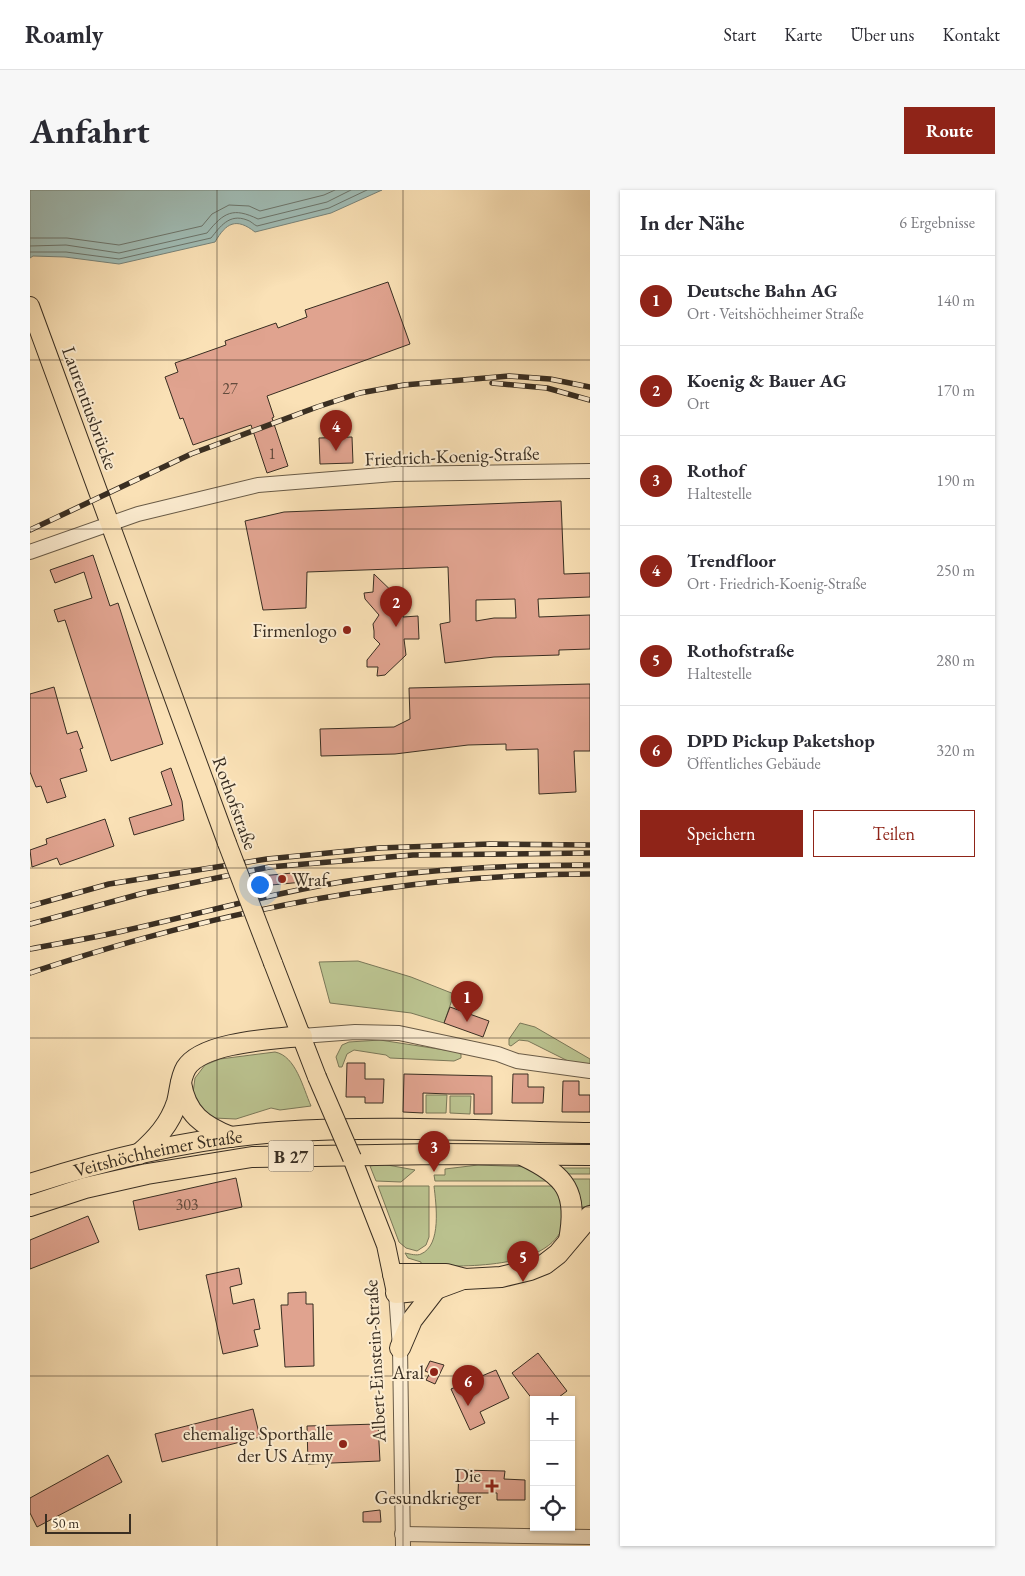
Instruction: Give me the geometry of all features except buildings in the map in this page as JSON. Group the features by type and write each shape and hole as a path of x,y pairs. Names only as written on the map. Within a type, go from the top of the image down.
{"highway":[{"path":"139,1154 166,1125 177,1101 186,1068 192,1060 209,1050 302,1036"},
{"path":"181,1083 187,1105 199,1121 233,1137"},
{"name":"Veitshöchheimer Straße","path":"30,1184 77,1169 139,1154 196,1142 276,1132 347,1129 590,1133"},
{"path":"520,1154 548,1168 564,1182 572,1203 573,1214 569,1242"},
{"name":"Veitshöchheimer Straße","path":"30,1206 86,1188 147,1174 252,1157 590,1155"},
{"path":"400,1348 412,1320 436,1289 465,1279 501,1277 530,1270 552,1259 590,1216"},
{"path":"395,1284 446,1274 465,1279"},
{"path":"395,1284 436,1289"}],"main road":[{"name":"Laurentiusbrücke","path":"30,306 110,524"},
{"name":"Rothofstraße","path":"110,524 273,963 317,1077 372,1206"},
{"name":"Albert-Einstein-Straße","path":"372,1206 386,1245 395,1284"}],"street":[{"name":"Friedrich-Koenig-Straße","path":"30,552 138,514 258,486 394,474 590,470"},
{"path":"302,1036 354,1032 399,1034 498,1054 517,1061 590,1071"},
{"name":"Albert-Einstein-Straße","path":"395,1284 400,1348 402,1540"},
{"path":"402,1540 590,1537"}],"green space":[{"path":"358,961 411,977 454,994 444,1023 411,1013 330,1003 319,962"},
{"path":"520,1023 535,1027 590,1059 590,1068 578,1066 528,1041 519,1040 511,1046 509,1045 509,1039"},
{"path":"380,1040 458,1052 461,1054 461,1058 454,1061 390,1058 386,1055 354,1050 347,1054 342,1067 339,1067 336,1057 342,1045 349,1042"},
{"path":"275,1052 282,1055 294,1066 311,1106 280,1110 271,1108 236,1119 214,1118 201,1110 193,1093 195,1078 205,1065 220,1059"},
{"path":"426,1095 447,1095 446,1113 426,1113"},
{"path":"450,1096 471,1096 470,1114 450,1113"},
{"path":"382,1164 415,1170 401,1182 376,1181 370,1166"},
{"path":"478,1165 531,1167 555,1181 435,1181 434,1175 445,1175 445,1169"},
{"path":"561,1168 590,1168 590,1174 564,1174"},
{"path":"590,1179 590,1204 580,1220 569,1180"},
{"path":"378,1186 429,1186 429,1237 426,1245 417,1251 406,1248 399,1242"},
{"path":"434,1186 559,1186 564,1210 564,1224 555,1239 541,1250 523,1258 502,1263 480,1265 421,1266 421,1262 408,1258 405,1253 421,1254 428,1249 432,1242 436,1223"}],"water":[{"path":"30,190 382,190 331,213 255,232 248,227 232,224 223,230 215,242 119,264 65,257 33,256 30,258"}],"railway":[{"path":"30,530 191,454 360,393 404,385 509,376 550,379 590,387"},
{"path":"492,383 547,388 590,400"},
{"path":"30,906 109,884 267,859 379,848 490,844 590,845"},
{"path":"30,924 144,893 269,867 413,855 590,853"},
{"path":"30,949 111,934 259,899 341,882 465,869 590,865"},
{"path":"30,973 166,932 306,901 448,881 590,874"}],"place":[{"name":"Trendfloor","path":"336,451"},
{"name":"Koenig & Bauer AG","path":"396,627"},
{"name":"Firmenlogo","path":"347,630"},
{"name":"Wraf","path":"282,879"},
{"name":"Deutsche Bahn AG","path":"467,1022"},
{"name":"Rothof","path":"434,1172"},
{"name":"Rothofstraße","path":"523,1282"},
{"name":"Aral","path":"434,1372"},
{"name":"DPD Pickup Paketshop","path":"468,1406"},
{"name":"ehemalige Sporthalle der US Army","path":"343,1444"},
{"name":"Die Gesundkrieger","path":"492,1486"}]}
